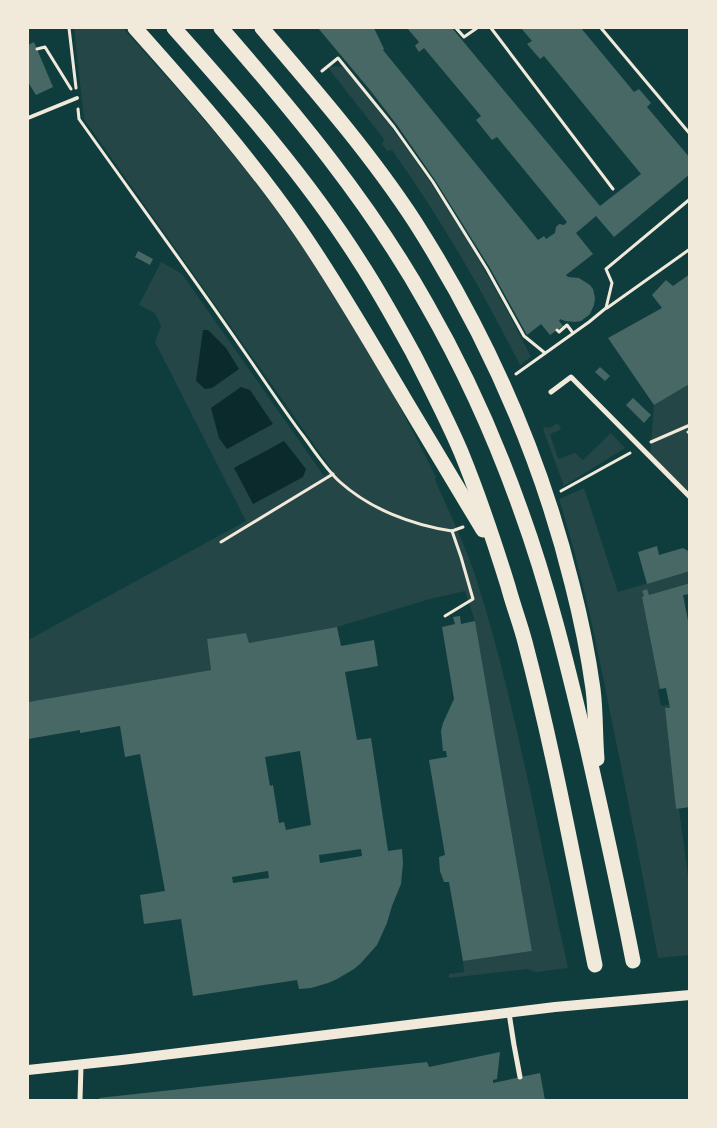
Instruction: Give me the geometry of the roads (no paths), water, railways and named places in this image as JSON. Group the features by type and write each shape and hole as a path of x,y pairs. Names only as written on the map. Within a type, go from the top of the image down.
{"highway":[{"path":"135,28 234,142 300,230 363,328 498,555"},
{"path":"174,28 245,108 328,214 361,262 395,320 434,394 460,452 487,521 524,640 564,809 595,965"},
{"path":"221,28 315,138 388,240 426,302 460,367 493,438 522,512 557,626 599,798 634,961"},
{"path":"262,28 323,99 376,168 414,222 452,284 491,356 519,419 543,483 564,549 585,635 593,691 599,798"}],"main road":[{"path":"28,1070 555,1007 690,995"}],"street":[{"path":"551,392 571,377 690,497"},
{"path":"510,1013 520,1077"},
{"path":"80,1100 81,1065"}],"lane":[{"path":"28,118 77,98"}]}
